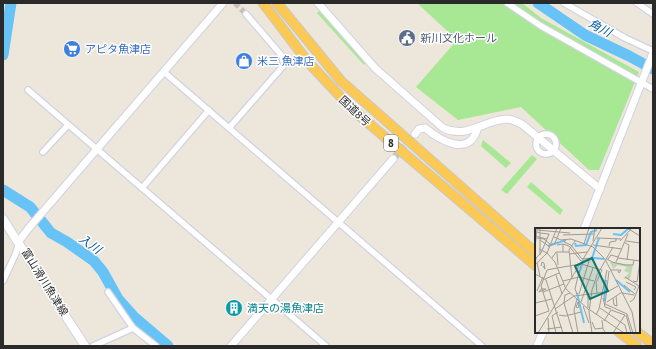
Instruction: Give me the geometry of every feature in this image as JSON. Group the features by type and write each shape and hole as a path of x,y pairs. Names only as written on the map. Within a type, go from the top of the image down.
{"highway":[{"name":"国道8号","path":"263,3 308,62 347,104 535,265"},
{"name":"国道8号","path":"276,3 341,81 535,252"},
{"path":"620,333 637,346"},
{"path":"638,333 653,344"}],"main road":[{"name":"富山滑川魚津線","path":"3,218 85,346"}],"street":[{"path":"3,281 16,253 19,241 28,229 223,3"},
{"path":"318,3 375,68 443,128 452,132 463,132 506,119 514,120 538,137 600,189"},
{"path":"506,3 541,26 653,89"},
{"path":"564,3 653,53 584,228"},
{"path":"637,3 653,14"},
{"path":"229,128 284,64 282,56 246,14"},
{"path":"164,72 482,346"},
{"path":"28,90 326,346"},
{"path":"142,188 208,110"},
{"path":"43,152 68,125"},
{"path":"414,134 419,129 425,128 441,140 459,144 471,140 476,134 478,127"},
{"path":"231,346 393,159"},
{"path":"108,292 133,328 156,346"},
{"path":"93,346 133,328"},
{"path":"538,346 543,333"}],"green space":[{"path":"417,3 522,3 541,18 639,72 599,170 589,170 521,107 458,120 416,87 457,40"},
{"path":"319,11 365,63 364,65 317,13"},
{"path":"483,140 511,163 506,168 481,146"},
{"path":"532,155 537,159 507,194 501,190"},
{"path":"531,182 563,210 560,215 527,187"}],"waterway":[{"name":"角川","path":"3,55 11,3"},
{"name":"角川","path":"538,3 585,35 653,69"},
{"name":"入川","path":"3,190 30,207 51,233 94,261 103,272 118,299 134,317 168,346"}],"tunnel":[{"path":"235,3 246,14"},
{"path":"393,159 415,134"}],"place":[{"name":"新川文化ホール","path":"407,38"},
{"name":"アピタ魚津店","path":"72,49"},
{"name":"米三 魚津店","path":"244,61"},
{"name":"満天の湯魚津店","path":"234,308"}]}
